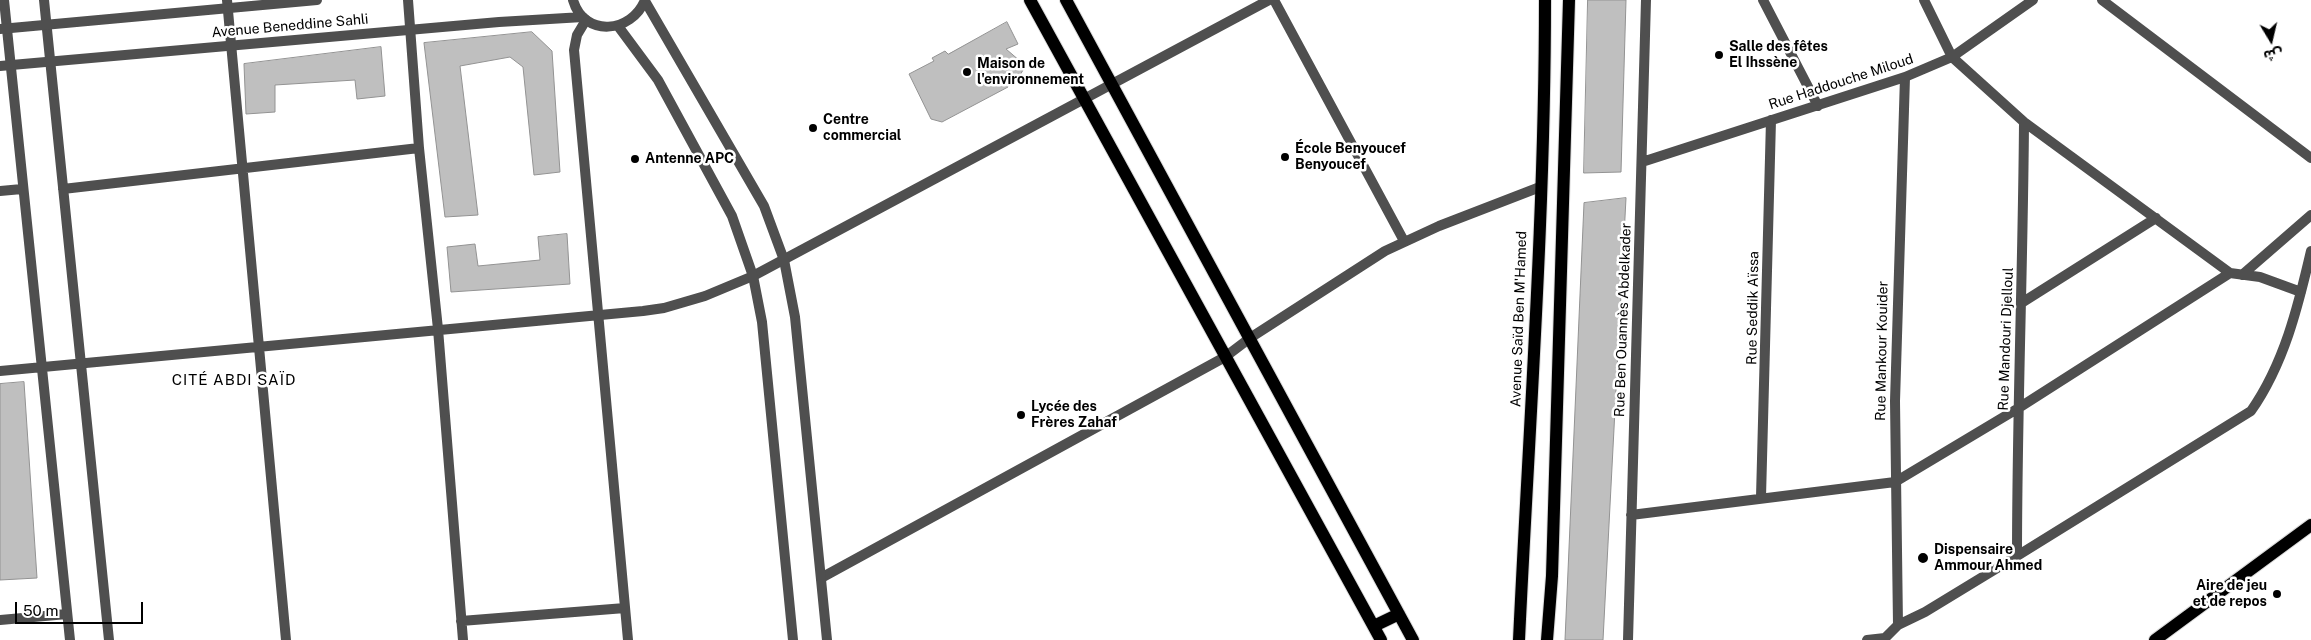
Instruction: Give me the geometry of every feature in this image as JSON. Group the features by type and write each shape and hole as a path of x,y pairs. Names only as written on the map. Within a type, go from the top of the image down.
{"main road":[{"path":"1030,0 1082,98 1381,640"},
{"path":"1066,0 1413,640"},
{"name":"Avenue Saïd Ben M'Hamed","path":"1519,640 1540,187 1545,0"},
{"path":"1547,640 1552,576 1569,0"},
{"path":"2155,640 2311,525"},
{"path":"1374,626 1399,614"}],"street":[{"path":"4,0 5,65 22,189 70,640"},
{"path":"44,0 109,640"},
{"name":"Avenue Beneddine Sahli","path":"3,28 227,4 318,0"},
{"path":"408,0 419,148 438,330 463,640"},
{"path":"573,0 585,19 577,35 574,50 628,640"},
{"path":"793,640 762,322 753,276 732,216 658,80 618,26 635,17 645,0 764,206 784,260 796,318 827,640"},
{"path":"0,371 650,310 685,303 753,276 784,260 1082,98 1269,0"},
{"path":"1274,0 1404,241"},
{"name":"Rue Ben Ouannès Abdelkader","path":"1628,640 1646,0"},
{"path":"1763,0 1818,106"},
{"path":"1924,0 1952,57 2024,122 2230,274 2272,281 2301,292"},
{"name":"Rue Haddouche Miloud","path":"1642,162 1905,78 1952,57 2033,0"},
{"path":"2102,0 2311,158"},
{"path":"227,4 244,168 258,346 286,640"},
{"name":"Avenue Beneddine Sahli","path":"5,65 499,22 585,19 602,27 618,26"},
{"name":"Rue Mankour Kouider","path":"1898,625 1895,482 1896,309 1905,78"},
{"name":"Rue Seddik Aïssa","path":"1762,497 1771,120"},
{"name":"Rue Mandouri Djelloul","path":"2017,556 2017,408 2023,302 2024,122"},
{"path":"63,189 419,148"},
{"path":"820,578 1225,357 1250,338 1404,241 1540,187"},
{"path":"0,191 22,189"},
{"path":"2242,275 2311,215"},
{"path":"2023,302 2156,218"},
{"path":"1867,640 1884,639 1898,625 1924,612 2017,556 2251,411 2272,378 2301,292 2311,251"},
{"path":"1631,515 1762,497 1895,482 2230,274"},
{"path":"462,621 624,608"},
{"path":"0,620 67,614"}],"building":[{"path":"1588,0 1626,0 1621,172 1584,173"},
{"name":"Maison de l'environnement","path":"1007,22 1018,44 1006,49 1020,61 1023,70 1019,77 1006,83 1008,87 942,122 931,119 909,74 934,61 932,58 945,51 948,54"},
{"path":"532,32 552,51 560,172 534,175 523,67 510,57 460,66 478,215 445,217 424,43"},
{"path":"381,47 385,96 357,99 355,80 275,85 275,112 246,114 244,64"},
{"path":"1626,198 1603,640 1565,640 1584,203"},
{"path":"567,234 570,284 451,292 447,247 475,244 478,266 540,260 538,237"},
{"path":"24,382 37,578 0,580 0,384"}],"place":[{"name":"Salle des fêtes El Ihssène","path":"1719,55"},
{"name":"Maison de l'environnement","path":"967,72"},
{"name":"Centre commercial","path":"813,128"},
{"name":"École Benyoucef Benyoucef","path":"1285,157"},
{"name":"Antenne APC","path":"635,159"},
{"name":"Lycée des Frères Zahaf","path":"1021,415"},
{"name":"Dispensaire Ammour Ahmed","path":"1923,558"},
{"name":"Aire de jeu et de repos","path":"2277,594"}],"district":[{"name":"CITÉ ABDI SAÏD","path":"234,380"}]}
